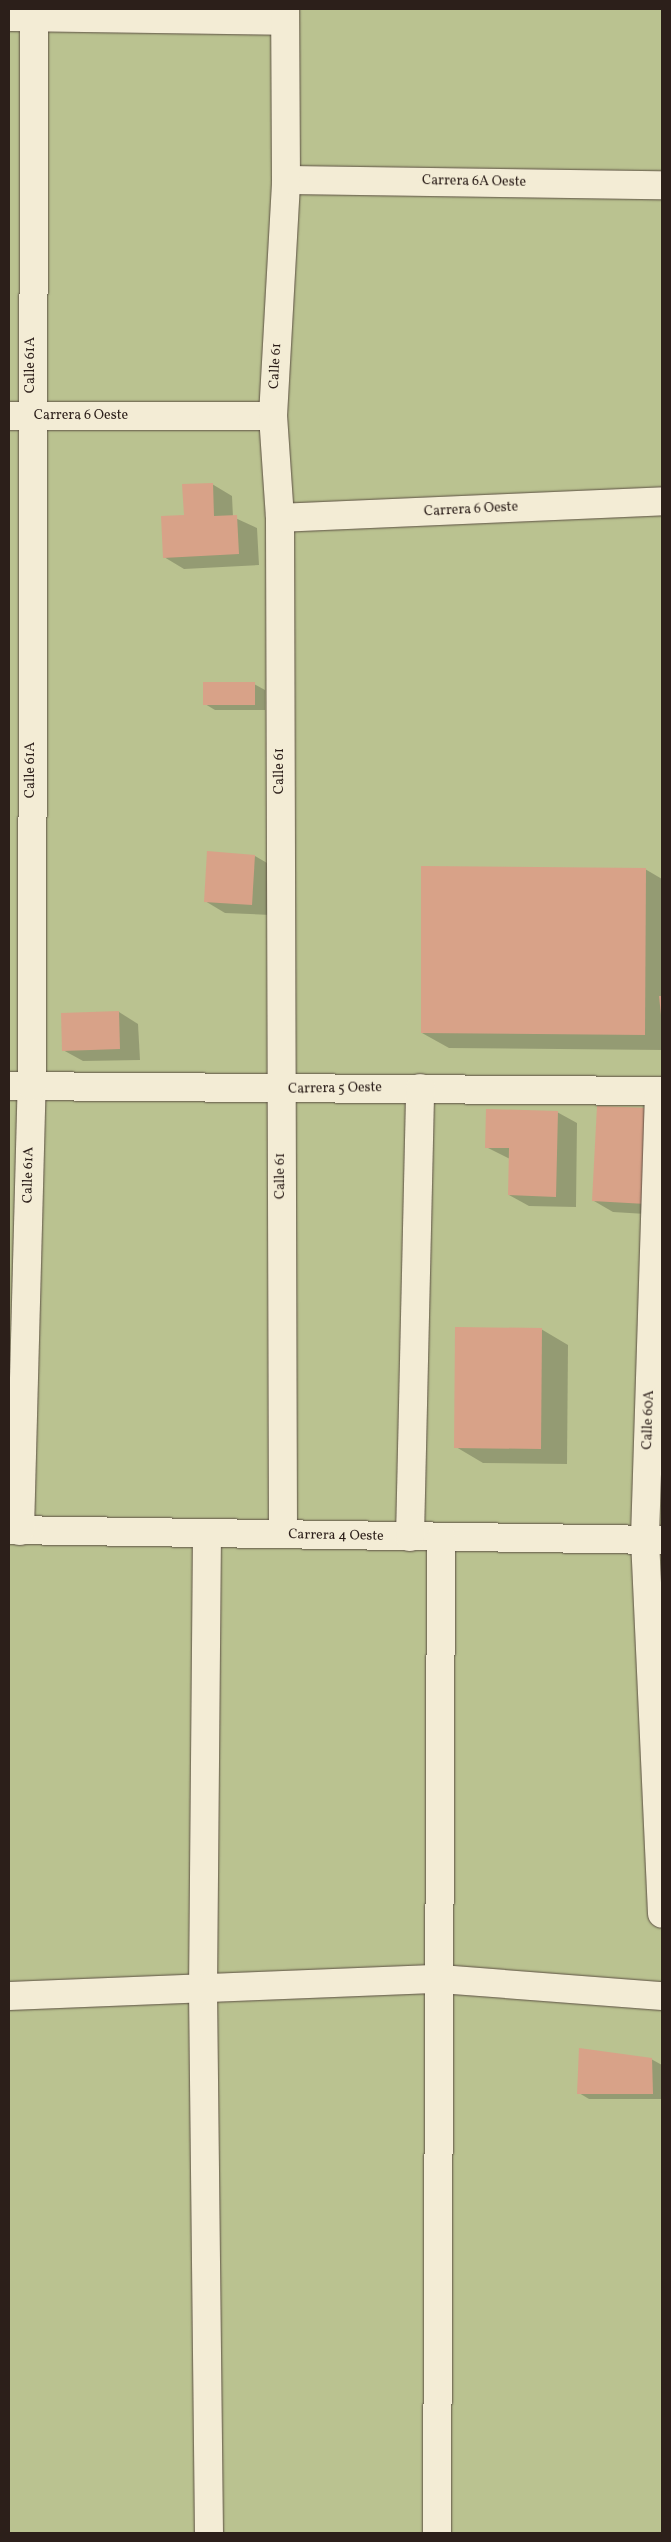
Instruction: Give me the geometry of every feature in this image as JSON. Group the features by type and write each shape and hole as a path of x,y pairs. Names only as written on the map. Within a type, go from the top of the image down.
{"street":[{"path":"26,15 284,15"},
{"name":"Calle 61A","path":"15,1531 20,1086 20,416 26,15"},
{"name":"Calle 61","path":"283,1534 280,518 273,416 286,180 284,15"},
{"name":"Carrera 6A Oeste","path":"286,180 662,185"},
{"name":"Carrera 6 Oeste","path":"20,416 273,416"},
{"name":"Carrera 6 Oeste","path":"280,518 662,501"},
{"name":"Carrera 5 Oeste","path":"20,1086 281,1090 420,1088 661,1092"},
{"path":"410,1537 420,1088"},
{"name":"Calle 60A","path":"661,1092 653,1540 662,1914"},
{"name":"Carrera 4 Oeste","path":"15,1531 653,1540"},
{"path":"207,1533 203,1989 209,2533"},
{"path":"437,2533 441,1537"},
{"path":"9,1996 440,1979 662,1996"}],"green space":[{"path":"9,9 662,9 662,2533 9,2533"}],"building":[{"path":"213,483 214,516 237,515 239,554 163,558 161,516 184,515 182,484"},
{"path":"203,682 255,682 255,705 203,705"},
{"path":"207,851 255,855 252,905 204,902"},
{"path":"421,866 646,868 645,1035 421,1033"},
{"path":"659,996 662,996 662,1015 661,1015"},
{"path":"119,1011 120,1049 62,1051 61,1013"},
{"path":"597,1106 650,1108 646,1204 592,1201"},
{"path":"486,1109 558,1111 556,1197 508,1195 509,1148 485,1148"},
{"path":"455,1327 542,1328 541,1449 454,1448"},
{"path":"579,2048 652,2058 653,2094 577,2094"}]}
